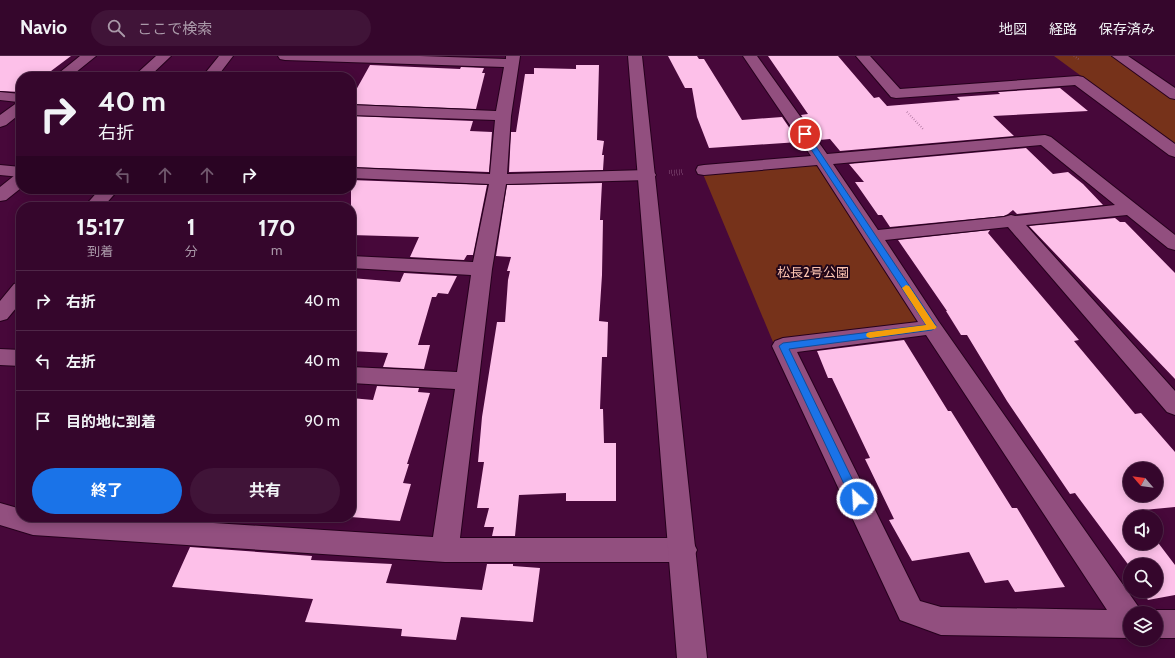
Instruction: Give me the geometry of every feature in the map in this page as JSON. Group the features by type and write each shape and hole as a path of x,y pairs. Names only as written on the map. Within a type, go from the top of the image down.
{"street":[{"path":"67,72 89,56"},
{"path":"146,72 164,56"},
{"path":"213,72 226,56"},
{"path":"285,56 512,60 503,116 498,179 482,269 444,550"},
{"path":"635,56 659,173 683,550 692,658"},
{"path":"750,56 823,161 932,327 1123,609"},
{"path":"863,56 896,94 1078,80 1175,152"},
{"path":"1119,56 1175,95"},
{"path":"0,96 16,98"},
{"path":"0,122 16,110"},
{"path":"356,110 503,116"},
{"path":"704,170 823,161 1045,140 1175,244"},
{"path":"0,170 16,172"},
{"path":"356,173 498,179 659,173"},
{"path":"0,196 16,183"},
{"path":"98,202 105,194"},
{"path":"872,236 1011,220 1131,209"},
{"path":"1011,220 1175,406"},
{"path":"356,262 482,269"},
{"path":"0,314 16,295"},
{"path":"932,327 783,346 910,611 941,621 1123,624"},
{"path":"0,357 16,358"},
{"path":"356,375 467,381"},
{"path":"0,514 16,519"},
{"path":"26,522 33,524 98,526 444,550 683,550"},
{"path":"1163,624 1175,624"}],"path":[{"path":"896,94 896,99 942,150"},
{"path":"659,173 704,170"}],"green space":[{"path":"1054,56 1113,56 1175,100 1175,145"},
{"name":"松長2号公園","path":"819,164 922,323 773,342 703,174"}],"building":[{"path":"0,56 71,56 50,72 16,72 16,92 0,91"},
{"path":"668,56 697,56 699,59 704,59 742,120 782,117 799,142 709,148 697,117 692,88 685,88"},
{"path":"768,56 838,56 874,98 879,97 887,106 960,100 957,97 1000,94 998,92 1060,88 1088,111 993,116 1014,136 840,151 830,139 819,140 801,115 808,114"},
{"path":"370,65 460,69 461,67 484,68 482,73 485,73 476,109 356,104 356,90"},
{"path":"576,65 599,65 597,140 604,141 602,155 604,155 603,170 509,172 511,132 516,132 525,74 534,74 534,68 576,69"},
{"path":"356,116 473,121 470,131 492,132 489,172 356,167"},
{"path":"1026,148 1053,174 1068,172 1083,184 1103,205 1017,214 1013,210 1004,216 890,227 882,215 878,215 855,182 864,182 849,164"},
{"path":"356,180 487,185 473,255 467,255 464,260 410,257 419,237 356,235 356,202 351,202 351,194 356,194"},
{"path":"602,183 600,220 603,220 602,275 599,321 608,322 607,357 602,357 600,409 603,409 604,443 616,443 616,501 566,501 566,493 519,495 515,536 492,536 494,527 484,527 489,508 477,508 484,462 478,462 482,417 497,322 505,322 510,271 507,271 511,257 496,256 507,185"},
{"path":"1115,218 1120,222 1125,222 1175,273 1175,379 1029,226"},
{"path":"990,230 988,233 1079,340 1074,341 1135,414 1141,413 1175,452 1175,507 1123,510 1123,550 1163,549 1175,565 1175,595 1163,597 1163,558 1123,558 1075,493 1070,494 1007,401 967,335 961,335 947,311 898,240"},
{"path":"404,273 457,276 448,294 438,293 436,297 432,297 418,345 430,345 424,369 383,367 388,353 356,351 356,278 400,282"},
{"path":"904,340 948,411 951,411 1012,508 1017,508 1065,587 1015,592 1008,580 985,583 969,552 912,561 889,520 894,519 865,459 870,458 832,378 828,378 817,351"},
{"path":"377,386 419,388 418,392 430,393 407,464 409,464 403,483 411,484 400,521 356,517 356,398 373,400"},
{"path":"190,547 312,556 311,560 392,564 386,583 482,590 487,564 513,564 513,566 540,568 533,622 461,617 456,640 401,636 402,629 305,622 313,599 172,587"},
{"path":"1146,598 1159,598 1148,600"}],"slow traffic":[{"path":"870,335 932,327 906,288"}],"route":[{"path":"805,134 932,327 783,346 857,499"}]}
